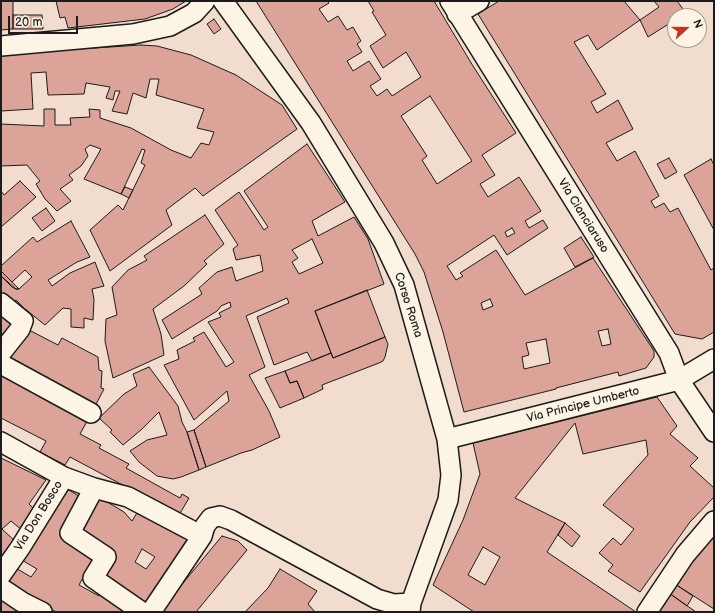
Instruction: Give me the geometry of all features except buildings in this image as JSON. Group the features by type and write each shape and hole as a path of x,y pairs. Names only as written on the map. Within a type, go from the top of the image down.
{"street":[{"path":"1,46 140,33 170,26 194,13 205,1"},
{"name":"Corso Roma","path":"223,1 311,123 384,243 404,285 447,439 450,475 448,500 416,609"},
{"path":"454,8 479,1"},
{"name":"Via Cianciaruso","path":"454,8 669,353 679,380 714,432"},
{"path":"1,303 23,321 20,330 1,353"},
{"name":"Via Principe Umberto","path":"447,439 679,380 714,360"},
{"path":"1,364 91,413"},
{"path":"1,442 64,477 94,488 128,497 202,536"},
{"name":"Via Don Bosco","path":"1,575 20,548 64,477"},
{"path":"94,488 70,533 106,557 93,578 142,612"},
{"path":"151,612 202,536 211,518 220,516 231,520 377,599 416,609"},
{"path":"647,612 685,555 714,521"},
{"path":"1,588 22,602 42,612"}]}
